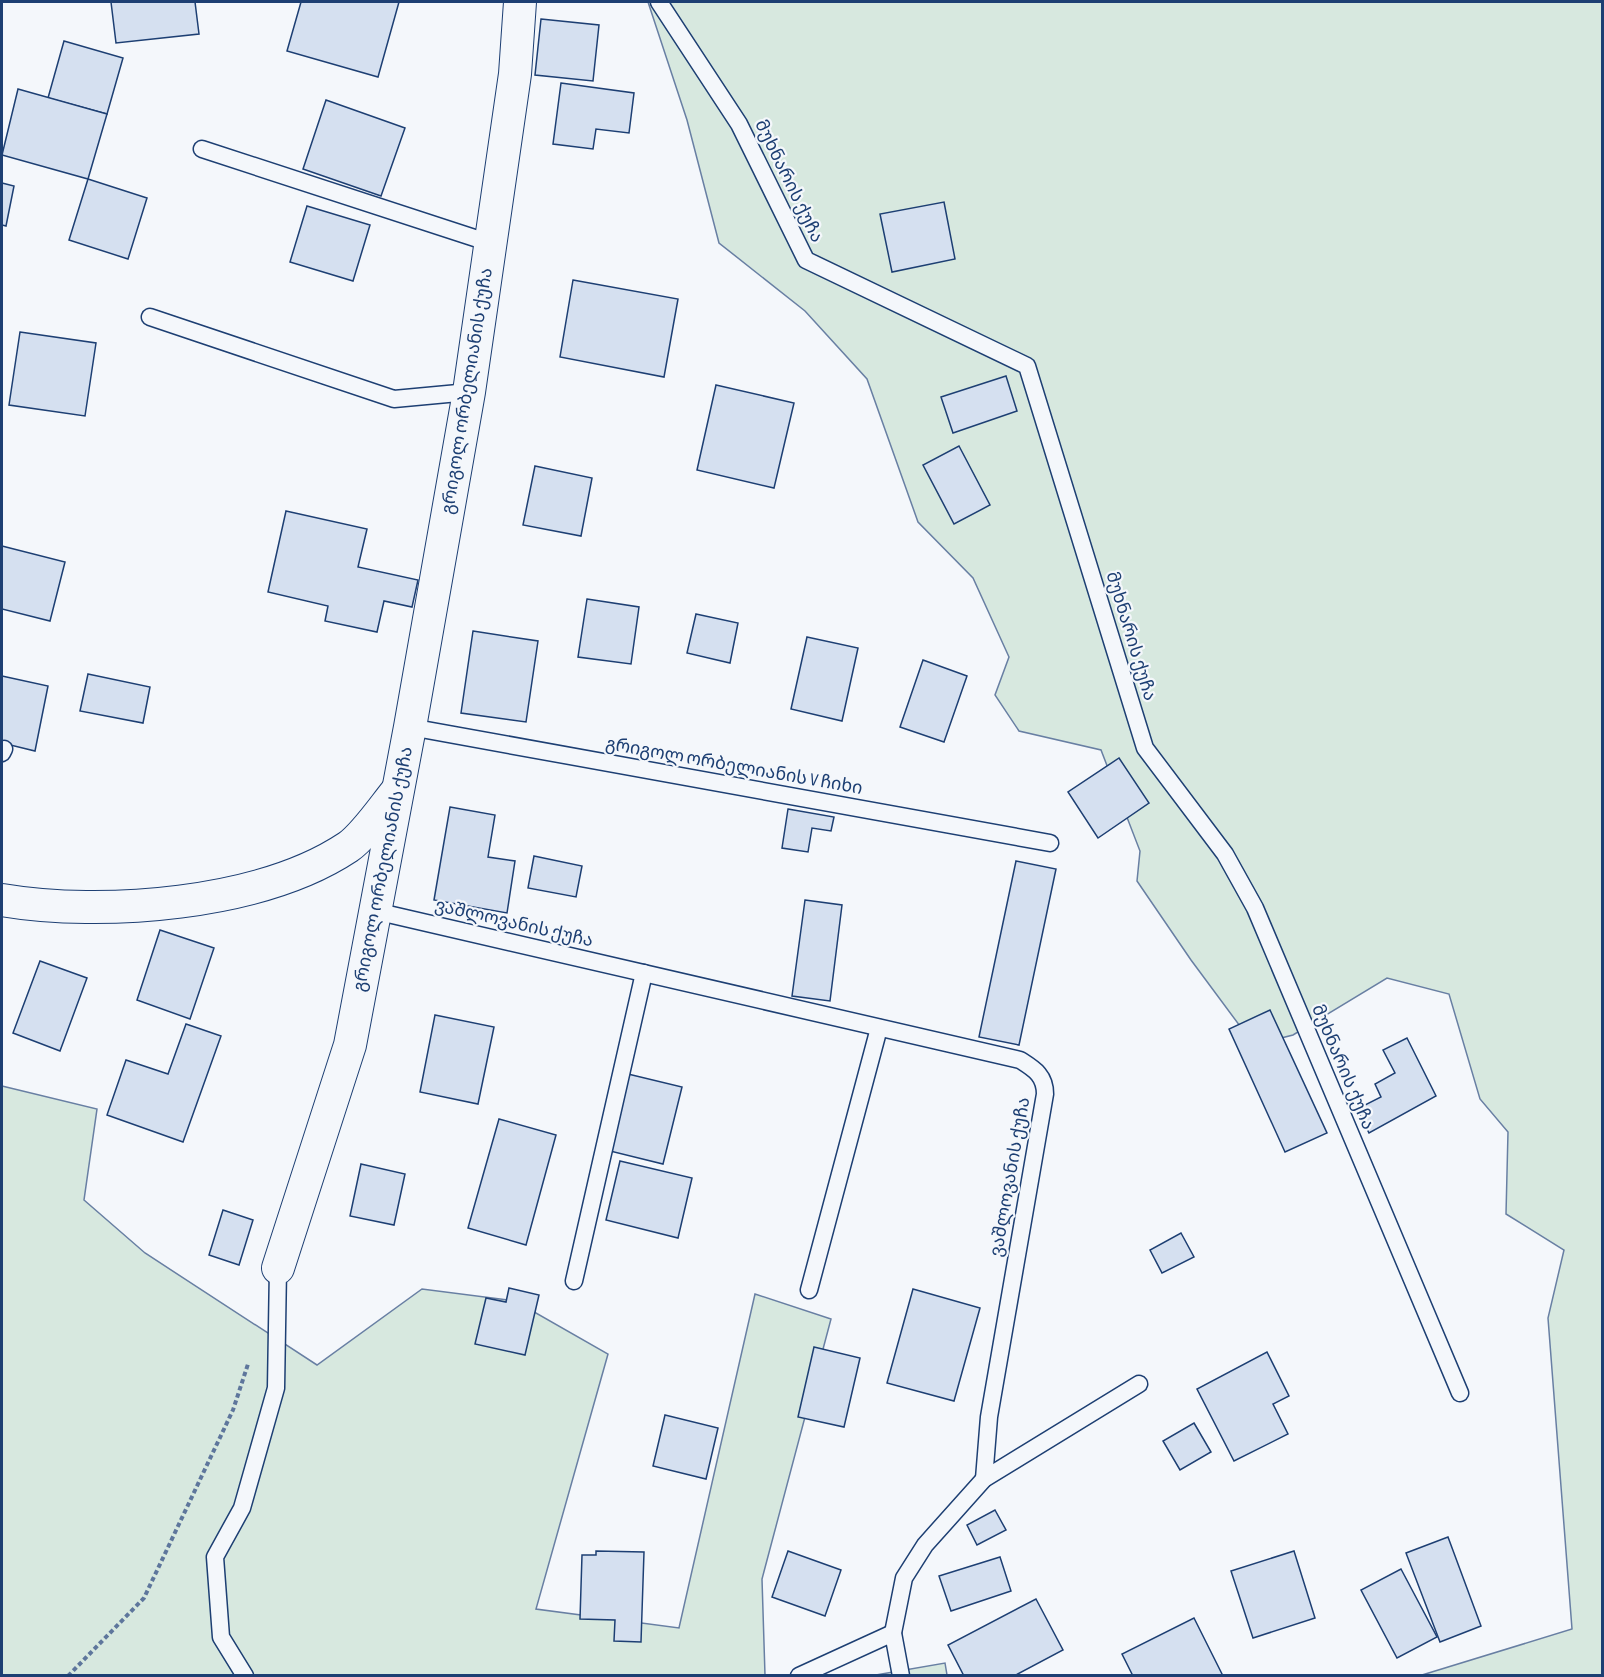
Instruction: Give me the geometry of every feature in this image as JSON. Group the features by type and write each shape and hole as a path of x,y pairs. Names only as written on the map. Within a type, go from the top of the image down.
{"street":[{"name":"გრიგოლ ორბელიანის ქუჩა","path":"278,1268 350,1045 410,727 468,392 515,74 520,2"},
{"path":"2,900 35,906 151,905 222,896 288,878 349,846 397,792"}],"lane":[{"name":"მუხნარის ქუჩა","path":"659,2 739,124 806,260 1027,366 1145,748 1225,854 1255,908 1460,1393"},
{"path":"202,150 490,243"},
{"path":"150,317 394,399 468,392"},
{"name":"გრიგოლ ორბელიანის V ჩიხი","path":"410,727 1050,843"},
{"name":"ვაშლოვანის ქუჩა","path":"375,911 1020,1060 1038,1072 1045,1083 989,1417 984,1479"},
{"path":"574,1281 644,973"},
{"path":"809,1290 879,1028"},
{"path":"245,1676 221,1637 215,1557 242,1508 276,1388 278,1268"},
{"path":"901,1676 893,1633 904,1578 925,1545 984,1479 1139,1384"},
{"path":"799,1676 893,1633"}],"path":[{"path":"68,1676 144,1598 233,1410 250,1355"}],"shaded area":[{"path":"648,2 1602,2 1602,1675 1422,1675 1572,1629 1548,1318 1564,1250 1506,1214 1508,1132 1480,1099 1449,994 1387,978 1293,1035 1254,1045 1191,960 1137,881 1140,851 1101,750 1019,731 995,695 1009,657 973,578 918,522 867,379 805,311 719,243 687,120"},
{"path":"2,1086 97,1109 84,1200 145,1253 317,1365 422,1289 515,1301 608,1354 536,1609 679,1628 755,1294 831,1319 762,1579 765,1675 2,1676"},
{"path":"945,1663 947,1675 870,1676"}],"building":[{"path":"111,2 195,2 199,34 116,43"},
{"path":"301,2 399,2 378,77 287,51"},
{"path":"541,19 599,25 593,81 535,75"},
{"path":"64,41 123,58 107,114 48,98"},
{"path":"561,83 634,93 629,133 596,129 593,149 553,144"},
{"path":"18,89 107,114 88,179 2,155"},
{"path":"326,100 405,128 381,196 303,169"},
{"path":"88,179 147,198 128,259 69,240"},
{"path":"2,183 14,186 6,226 2,225"},
{"path":"944,202 955,259 892,272 880,214"},
{"path":"307,206 370,225 353,281 290,262"},
{"path":"573,280 678,299 664,377 560,357"},
{"path":"20,332 96,343 85,416 9,405"},
{"path":"1006,376 1017,411 953,433 941,397"},
{"path":"716,385 794,403 774,488 697,470"},
{"path":"959,446 990,505 954,524 923,465"},
{"path":"535,466 592,478 581,536 523,525"},
{"path":"286,511 367,529 358,567 418,580 412,607 384,601 377,632 325,621 328,606 268,592"},
{"path":"2,546 65,562 50,621 2,609"},
{"path":"587,599 639,607 631,664 578,657"},
{"path":"696,614 738,623 730,663 687,653"},
{"path":"473,631 538,641 526,722 461,713"},
{"path":"807,637 858,648 842,721 791,709"},
{"path":"923,660 967,676 944,742 900,727"},
{"path":"88,674 150,687 143,723 80,711"},
{"path":"2,676 48,686 35,751 2,743"},
{"path":"1119,758 1149,803 1098,838 1068,792"},
{"path":"450,807 495,815 488,857 515,861 507,913 434,900"},
{"path":"788,809 834,817 831,831 812,828 808,852 782,848"},
{"path":"534,856 582,866 576,897 528,888"},
{"path":"1016,861 1056,869 1019,1045 979,1037"},
{"path":"805,900 842,905 830,1001 792,996"},
{"path":"160,930 214,948 190,1019 137,1000"},
{"path":"40,961 87,978 60,1051 13,1033"},
{"path":"1270,1010 1327,1133 1285,1152 1229,1029"},
{"path":"435,1015 494,1027 478,1104 420,1092"},
{"path":"186,1024 221,1036 183,1142 107,1115 126,1060 168,1074"},
{"path":"1407,1038 1436,1096 1369,1133 1357,1109 1381,1097 1375,1084 1395,1073 1383,1050"},
{"path":"628,1074 682,1087 663,1164 610,1151"},
{"path":"499,1119 556,1135 526,1245 468,1228"},
{"path":"620,1161 692,1178 678,1238 606,1220"},
{"path":"361,1164 405,1174 394,1225 350,1216"},
{"path":"223,1210 253,1220 239,1265 209,1255"},
{"path":"1181,1233 1194,1257 1162,1273 1150,1250"},
{"path":"509,1288 539,1295 525,1355 475,1344 486,1298 506,1302"},
{"path":"913,1289 980,1308 954,1401 887,1383"},
{"path":"814,1347 860,1358 844,1427 798,1417"},
{"path":"1267,1352 1289,1396 1273,1404 1288,1434 1234,1461 1197,1389"},
{"path":"665,1415 718,1428 706,1479 653,1466"},
{"path":"1194,1423 1211,1452 1180,1470 1163,1441"},
{"path":"995,1510 1006,1530 977,1545 967,1525"},
{"path":"1448,1537 1481,1626 1440,1642 1406,1553"},
{"path":"596,1551 644,1552 641,1642 614,1641 615,1620 580,1619 582,1555 596,1555"},
{"path":"788,1551 841,1570 825,1616 772,1597"},
{"path":"1294,1551 1315,1618 1253,1638 1231,1571"},
{"path":"1000,1557 1011,1591 951,1611 939,1576"},
{"path":"1401,1569 1437,1637 1397,1658 1361,1590"},
{"path":"1036,1599 1063,1650 1014,1676 964,1676 948,1645"},
{"path":"1194,1618 1223,1676 1133,1676 1122,1654"}]}
